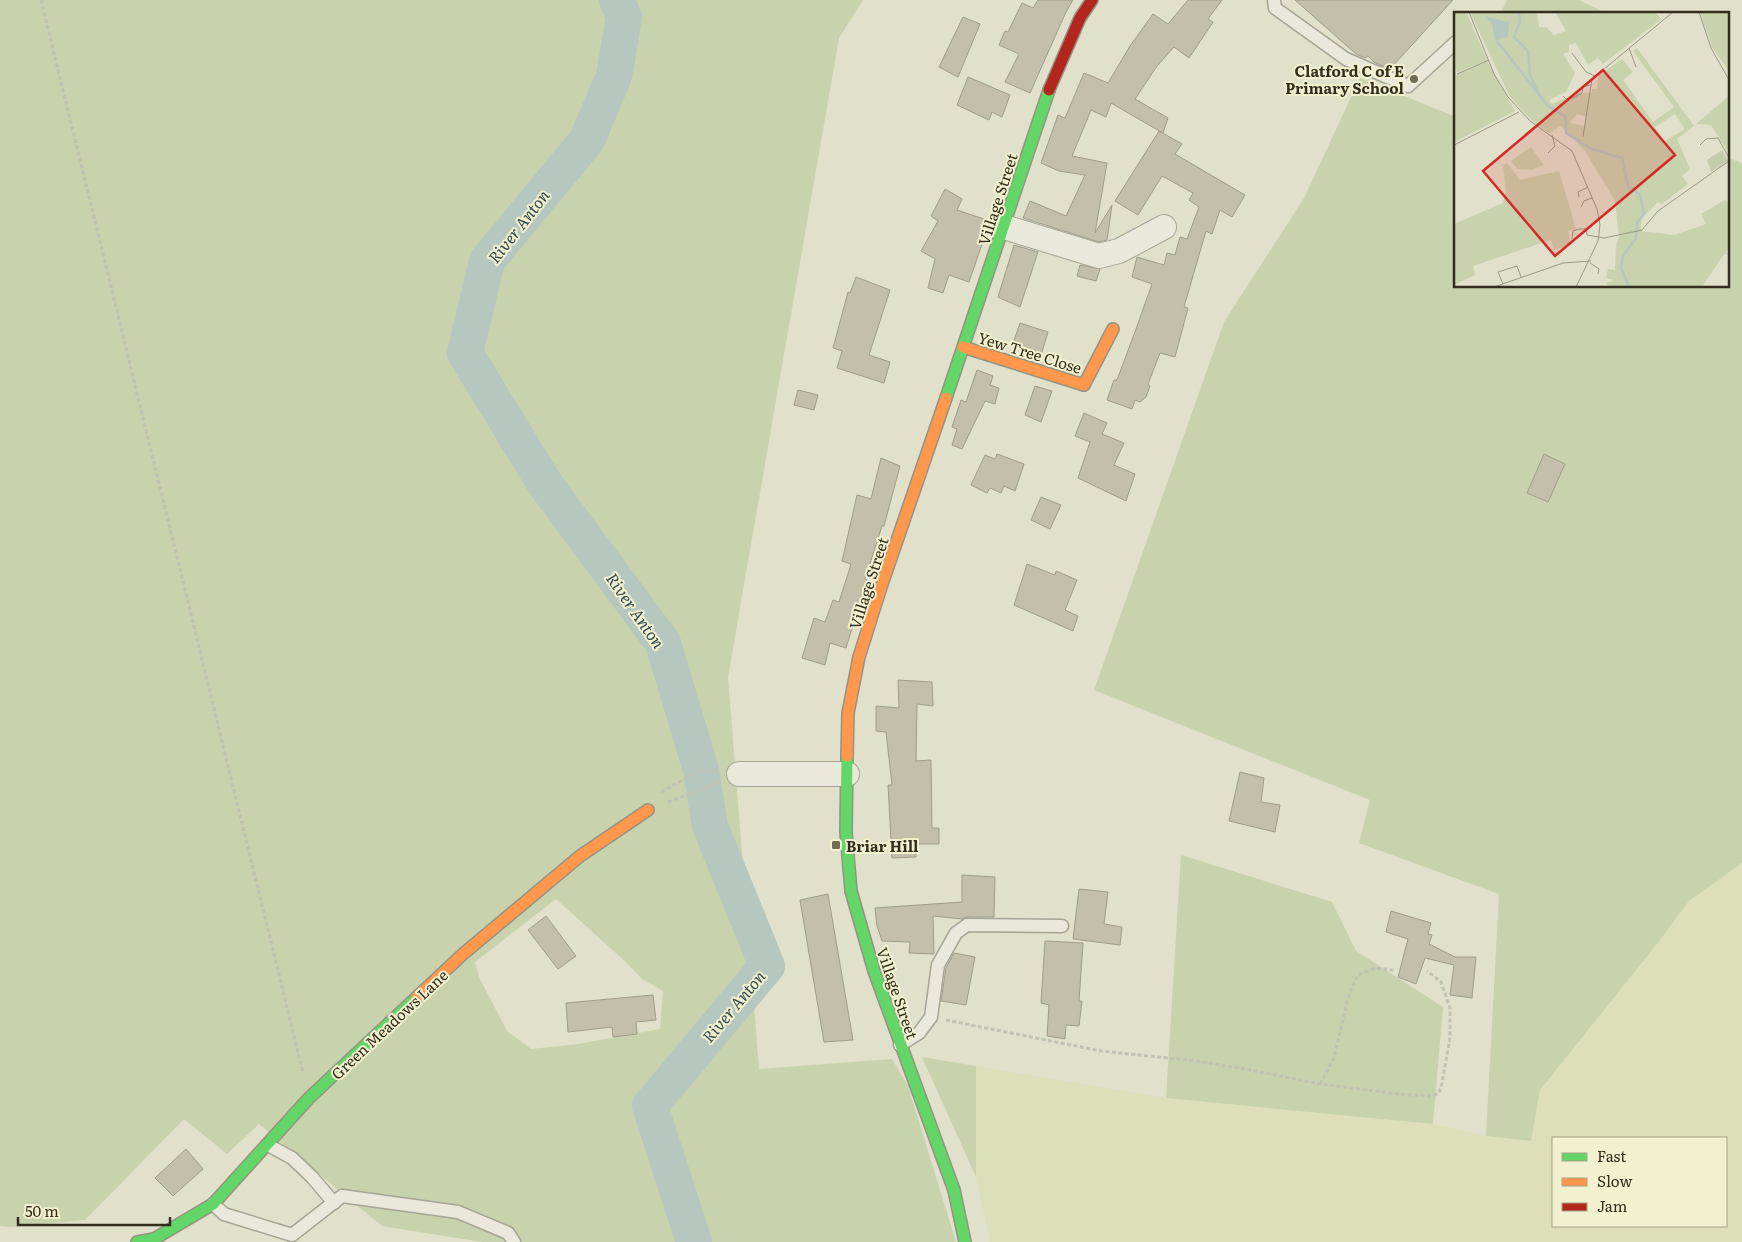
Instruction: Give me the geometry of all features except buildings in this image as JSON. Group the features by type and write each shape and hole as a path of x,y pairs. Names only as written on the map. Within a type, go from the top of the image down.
{"street":[{"name":"Village Street","path":"965,1242 954,1190 874,971 851,890 846,832 848,713 860,657 882,586 1004,227 1044,101 1080,18 1092,0"},
{"path":"1004,227 1099,256 1119,251 1164,227"},
{"name":"Yew Tree Close","path":"963,347 1084,385 1114,329"},
{"path":"740,774 846,774"},
{"name":"Green Meadows Lane","path":"137,1242 154,1238 213,1204 309,1098 464,954 580,856 644,813"}],"lane":[{"path":"1274,0 1275,8 1346,59 1408,86 1454,44"},
{"path":"900,1045 919,1033 931,1017 938,965 956,933 968,925 1062,926"},
{"path":"268,1145 292,1158 312,1177 334,1203"},
{"path":"213,1204 224,1214 292,1235 342,1196 458,1212 508,1233 514,1242"}],"path":[{"path":"41,0 309,1098"},
{"path":"644,813 647,801 701,770 740,774"},
{"path":"644,813 740,774"},
{"path":"1320,1084 1334,1058 1349,994 1358,975 1375,968 1393,970"},
{"path":"931,1017 1101,1051 1197,1061 1320,1084 1398,1094 1432,1096 1439,1093 1442,1083 1450,1038 1450,1008 1441,982 1427,971"}],"green space":[{"path":"0,0 863,0 839,38 728,677 759,1069 892,1059 908,1086 956,1242 482,1242 382,1226 259,1124 227,1154 184,1119 85,1220 10,1227 0,1226","holes":["556,899 642,979 663,991 660,1029 578,1044 531,1049 507,1031 479,977 475,962"]},
{"path":"1507,0 1579,0 1604,12 1501,12"},
{"path":"1360,78 1454,116 1454,288 1730,288 1730,159 1742,163 1742,863 1689,901 1540,1090 1531,1141 1486,1136 1499,894 1359,843 1370,800 1094,690 1224,322 1304,198"},
{"path":"1181,855 1332,902 1356,951 1443,1007 1433,1124 1166,1098"},
{"path":"1742,863 1742,1242 990,1242 976,1177 976,1066 1166,1098 1433,1124 1486,1136 1530,1141 1540,1089 1657,944 1689,901"},
{"path":"922,1057 976,1066 976,1177"}],"waterway":[{"name":"River Anton","path":"617,0 624,17 614,76 587,140 487,261 465,353 545,484 663,643 701,770 710,826 767,966 650,1106 694,1242"}],"traffic: fast":[{"path":"946,398 1049,90"},
{"path":"847,756 846,832 851,891 874,971 954,1190 965,1242"},
{"path":"137,1242 154,1239 213,1204 309,1098 417,997"}],"traffic: slow":[{"path":"963,347 1084,385 1113,329"},
{"path":"847,756 848,713 859,657 946,398"},
{"path":"417,997 463,954 580,856 648,810"}],"traffic: jam":[{"path":"1049,90 1080,18 1092,0"}],"place":[{"name":"Clatford C of E Primary School","path":"1414,79"},
{"name":"Briar Hill","path":"836,845"}]}
